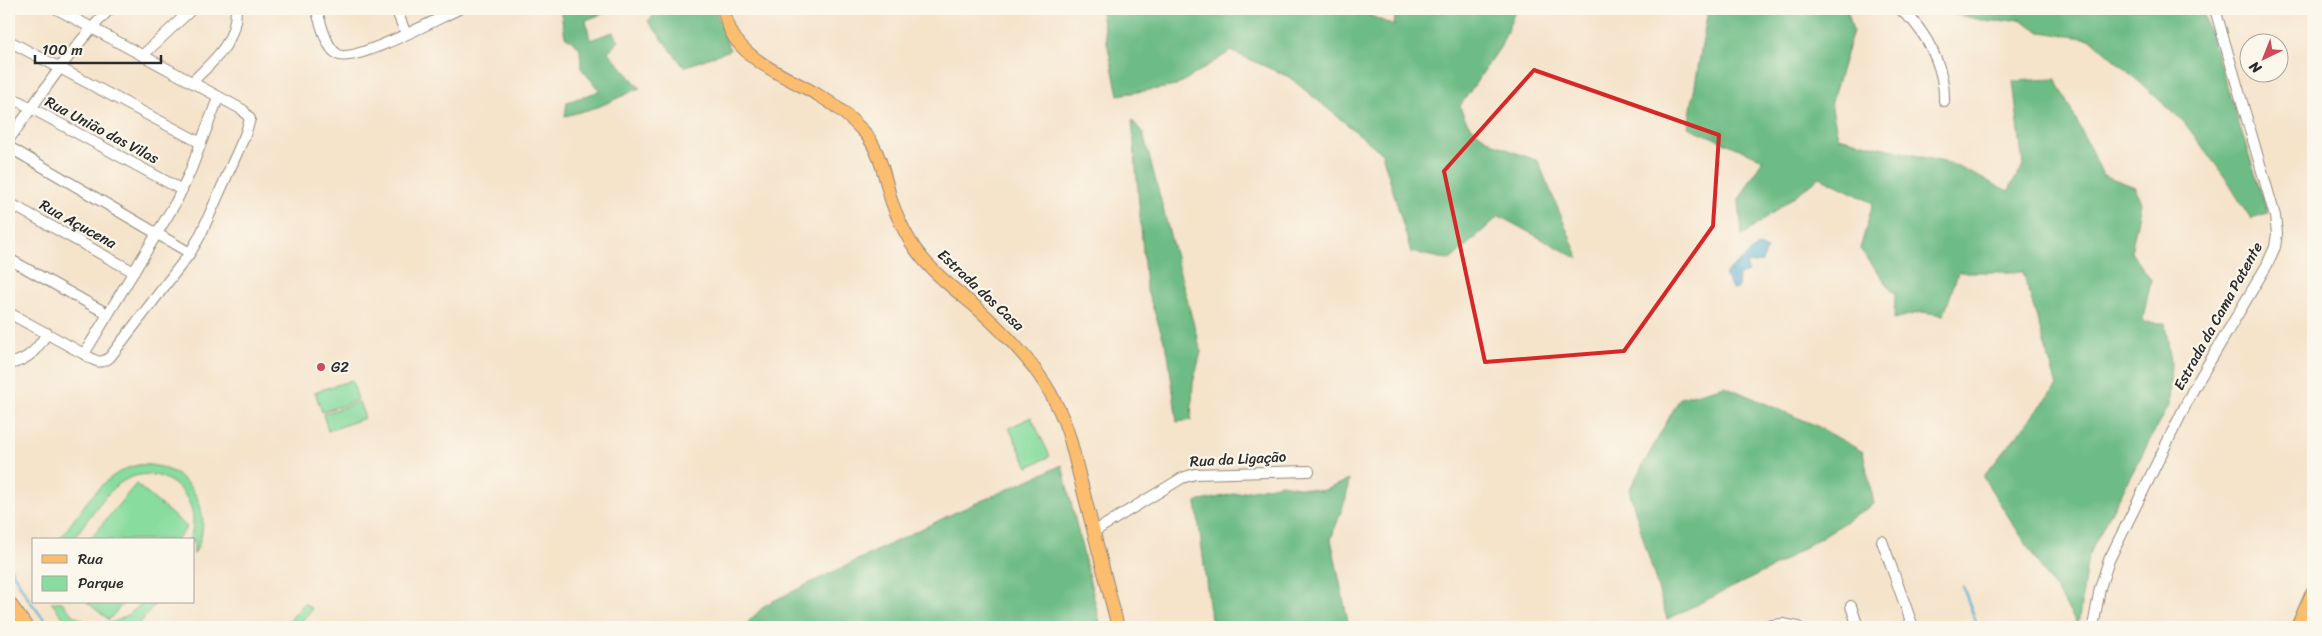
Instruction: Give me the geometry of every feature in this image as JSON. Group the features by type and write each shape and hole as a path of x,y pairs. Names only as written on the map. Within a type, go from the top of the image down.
{"highway":[{"path":"2298,627 2313,593"}],"main road":[{"name":"Estrada dos Casa","path":"723,9 732,33 745,49 761,62 820,96 866,135 881,164 896,211 917,252 942,279 1007,336 1034,366 1062,414 1095,531 1118,627"},
{"path":"9,602 26,627"}],"street":[{"path":"9,313 100,363 105,362 190,252 200,236 248,125 249,115 243,110 57,9"},
{"path":"9,139 32,109 59,68 91,28 110,9"},
{"path":"143,55 192,9"},
{"path":"192,82 215,59 231,37 236,24 236,9"},
{"path":"316,9 335,52 345,58 353,57 459,9"},
{"path":"396,9 406,34"},
{"path":"1900,9 1914,20 1938,62 1943,76 1944,101"},
{"name":"Estrada da Cama Patente","path":"2093,627 2100,588 2109,560 2194,388 2267,265 2275,247 2277,233 2272,200 2215,9"},
{"path":"9,41 202,143"},
{"name":"Rua União das Vilas","path":"9,96 182,190"},
{"path":"84,354 182,190 218,98"},
{"path":"9,147 190,252"},
{"name":"Rua Açucena","path":"9,203 134,272"},
{"path":"9,259 108,314"},
{"path":"9,364 26,359 33,353 46,334"},
{"name":"Rua da Ligação","path":"1095,531 1182,478 1194,474 1309,471"},
{"path":"1882,541 1913,627"},
{"path":"1851,606 1858,627"},
{"path":"1754,627 1774,624 1798,627"}],"highlighted area":[{"path":"1534,70 1719,135 1713,226 1624,351 1485,362 1444,171"}],"green space":[{"path":"560,9 615,9 586,20 590,40 613,32 619,41 608,52 640,88 598,107 565,116 567,102 600,91 581,68 580,48 565,36"},
{"path":"660,9 715,9 730,50 684,67 648,21"},
{"path":"1100,9 1356,9 1394,26 1396,9 1516,9 1501,46 1460,106 1472,127 1481,135 1492,142 1538,161 1579,259 1499,216 1450,260 1411,252 1382,153 1289,77 1231,51 1176,86 1118,95"},
{"path":"1708,9 1847,9 1853,31 1831,104 1838,137 1952,164 2008,191 2023,166 2013,81 2056,79 2103,175 2135,187 2141,203 2131,252 2151,280 2142,322 2165,323 2171,362 2169,404 2088,556 2078,625 1983,477 2057,386 2023,272 1958,272 1944,315 1921,312 1894,319 1895,294 1860,249 1873,203 1820,177 1742,236 1739,200 1763,159 1688,127"},
{"path":"1927,9 2202,9 2268,214 2251,219 2224,176 2184,122 2091,39 2041,32 2020,19 1992,22"},
{"path":"1132,120 1143,133 1201,352 1193,383 1191,420 1177,422 1168,353 1146,287"},
{"path":"352,380 358,400 322,412 315,392"},
{"path":"1725,386 1817,426 1863,452 1874,504 1770,569 1667,619 1629,490 1680,398"},
{"path":"359,402 365,418 328,431 323,414"},
{"path":"1031,417 1050,456 1028,467 1009,428"},
{"path":"138,465 156,466 171,471 184,480 194,492 200,506 203,521 201,538 195,552 195,538 190,538 193,526 192,512 188,499 180,489 169,481 157,476 143,475 129,478 121,483 105,497 74,538 60,538 93,495 113,476 125,469"},
{"path":"1062,465 1101,627 743,627 765,605 954,513"},
{"path":"1349,480 1346,498 1331,539 1349,627 1212,627 1196,502 1281,484 1322,491"},
{"path":"136,484 187,527 179,538 91,538"},
{"path":"304,603 312,609 297,627 290,627 287,624"},
{"path":"53,604 64,604 70,612 80,619 102,624 123,618 140,604 154,604 137,627 75,627 64,619"},
{"path":"89,604 122,604 109,620"}],"water":[{"path":"1758,246 1767,249 1762,262 1746,264 1748,272 1739,275 1738,288 1733,289 1724,275"}],"waterway":[{"path":"9,566 32,604"},
{"path":"1963,587 1978,627"},
{"path":"32,604 50,627"}],"place":[{"name":"G2","path":"321,367"}]}
